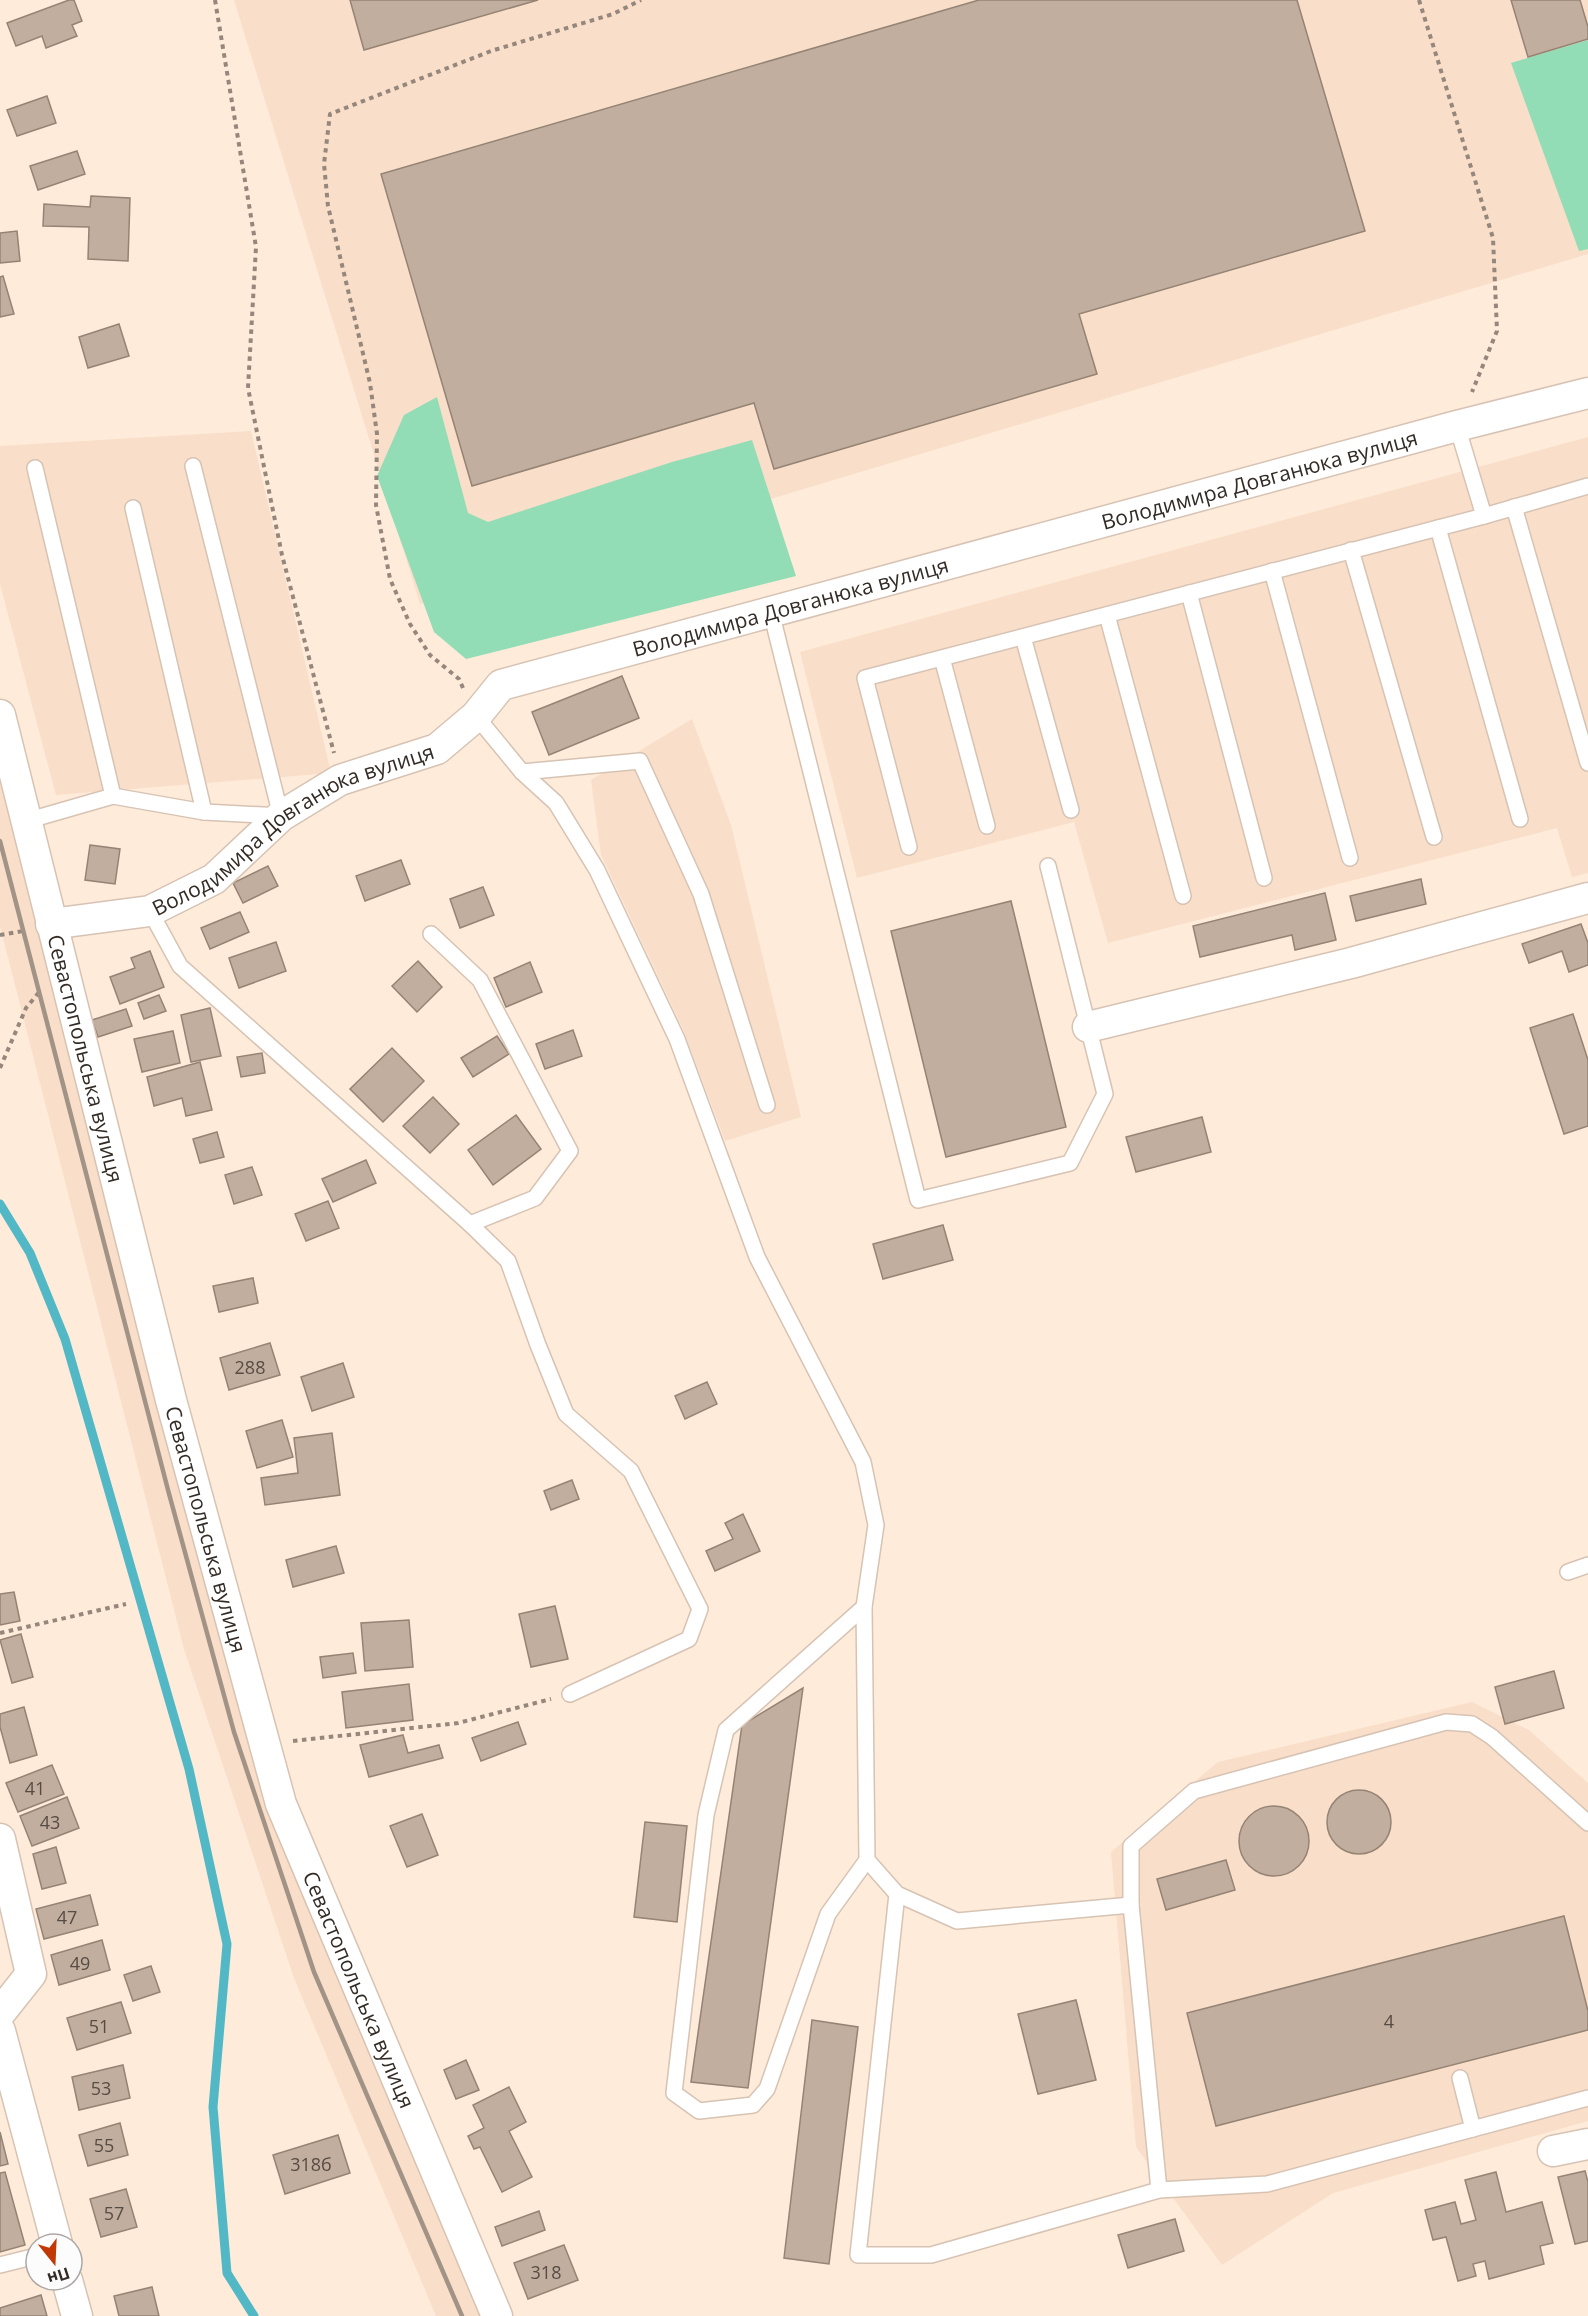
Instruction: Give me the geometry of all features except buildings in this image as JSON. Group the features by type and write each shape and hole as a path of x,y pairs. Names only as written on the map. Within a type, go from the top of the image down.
{"street":[{"name":"Володимира Довганюка вулиця","path":"51,924 150,911 214,879 281,816 340,780 437,749 476,716 501,685 1457,426 1588,393"},
{"name":"Севастопольська вулиця","path":"0,715 171,1400 281,1804 496,2316"},
{"path":"1088,1027 1351,963 1588,898"},
{"path":"0,1839 31,1974 0,2013"},
{"path":"0,2031 54,2232"},
{"path":"1553,2151 1588,2144"},
{"path":"70,2292 77,2316"}],"lane":[{"path":"1457,426 1484,516"},
{"path":"26,821 113,796 204,812 281,816 193,466"},
{"path":"35,468 113,796"},
{"path":"909,847 864,678 1484,516 1588,486"},
{"path":"1514,507 1588,763"},
{"path":"133,508 204,812"},
{"path":"1438,528 1521,819"},
{"path":"1351,550 1434,837"},
{"path":"1272,571 1350,858"},
{"path":"1189,593 1264,878"},
{"path":"771,612 918,1200 1070,1163 1104,1094 1048,866"},
{"path":"1107,615 1183,896"},
{"path":"1023,637 1071,810"},
{"path":"942,658 987,826"},
{"path":"476,716 522,772 556,803 597,870 677,1039 757,1257 863,1462 876,1525 864,1607 867,1860 828,1914 767,2089 753,2105 699,2111 674,2093 706,1815 726,1730 864,1607"},
{"path":"522,772 640,760 701,894 767,1105"},
{"path":"150,911 180,966 470,1224 508,1261 538,1346 566,1414 631,1471 700,1610 690,1639 570,1694"},
{"path":"431,934 480,980 570,1151 536,1198 470,1224"},
{"path":"1568,1572 1588,1564"},
{"path":"1159,2190 1131,1905 1131,1846 1194,1791 1446,1722 1472,1724 1492,1737 1588,1823"},
{"path":"867,1860 897,1894 957,1921 1131,1905"},
{"path":"897,1894 858,2255 931,2255 1159,2190 1267,2184 1588,2098"},
{"path":"1460,2078 1473,2129"},
{"path":"0,2265 24,2259"}],"path":[{"path":"215,0 256,247 248,388 282,555 323,705 340,780"},
{"path":"476,716 459,679 430,655 410,624 390,579 376,505 377,434 370,383 328,206 324,164 330,114 491,51 614,14 641,0"},
{"path":"1419,0 1493,238 1497,331 1457,426"},
{"path":"0,1068 26,1008 62,966"},
{"path":"0,1633 126,1604"},
{"path":"265,1744 458,1723 570,1694"}],"shaded area":[{"path":"234,0 1588,0 1588,254 420,604"},
{"path":"251,431 331,773 56,795 0,584 0,446"},
{"path":"1588,437 1588,873 1572,877 1557,828 1108,943 1074,822 857,878 800,652"},
{"path":"692,719 731,825 801,1117 725,1141 683,1029 601,855 591,780"},
{"path":"0,729 334,1966 480,2316 436,2316 294,1978 184,1649 0,926"},
{"path":"1472,1702 1529,1730 1588,1783 1588,2121 1333,2193 1222,2265 1136,2147 1111,1852 1218,1762"}],"green space":[{"path":"1588,40 1588,249 1579,251 1511,63"},
{"path":"437,397 468,513 488,522 672,462 752,440 796,576 466,659 434,632 377,476 404,415"}],"waterway":[{"path":"0,1204 30,1253 65,1339 189,1769 227,1944 213,2107 227,2273 254,2316"}],"railway":[{"path":"0,841 168,1490 234,1732 314,1972 462,2316"}]}
